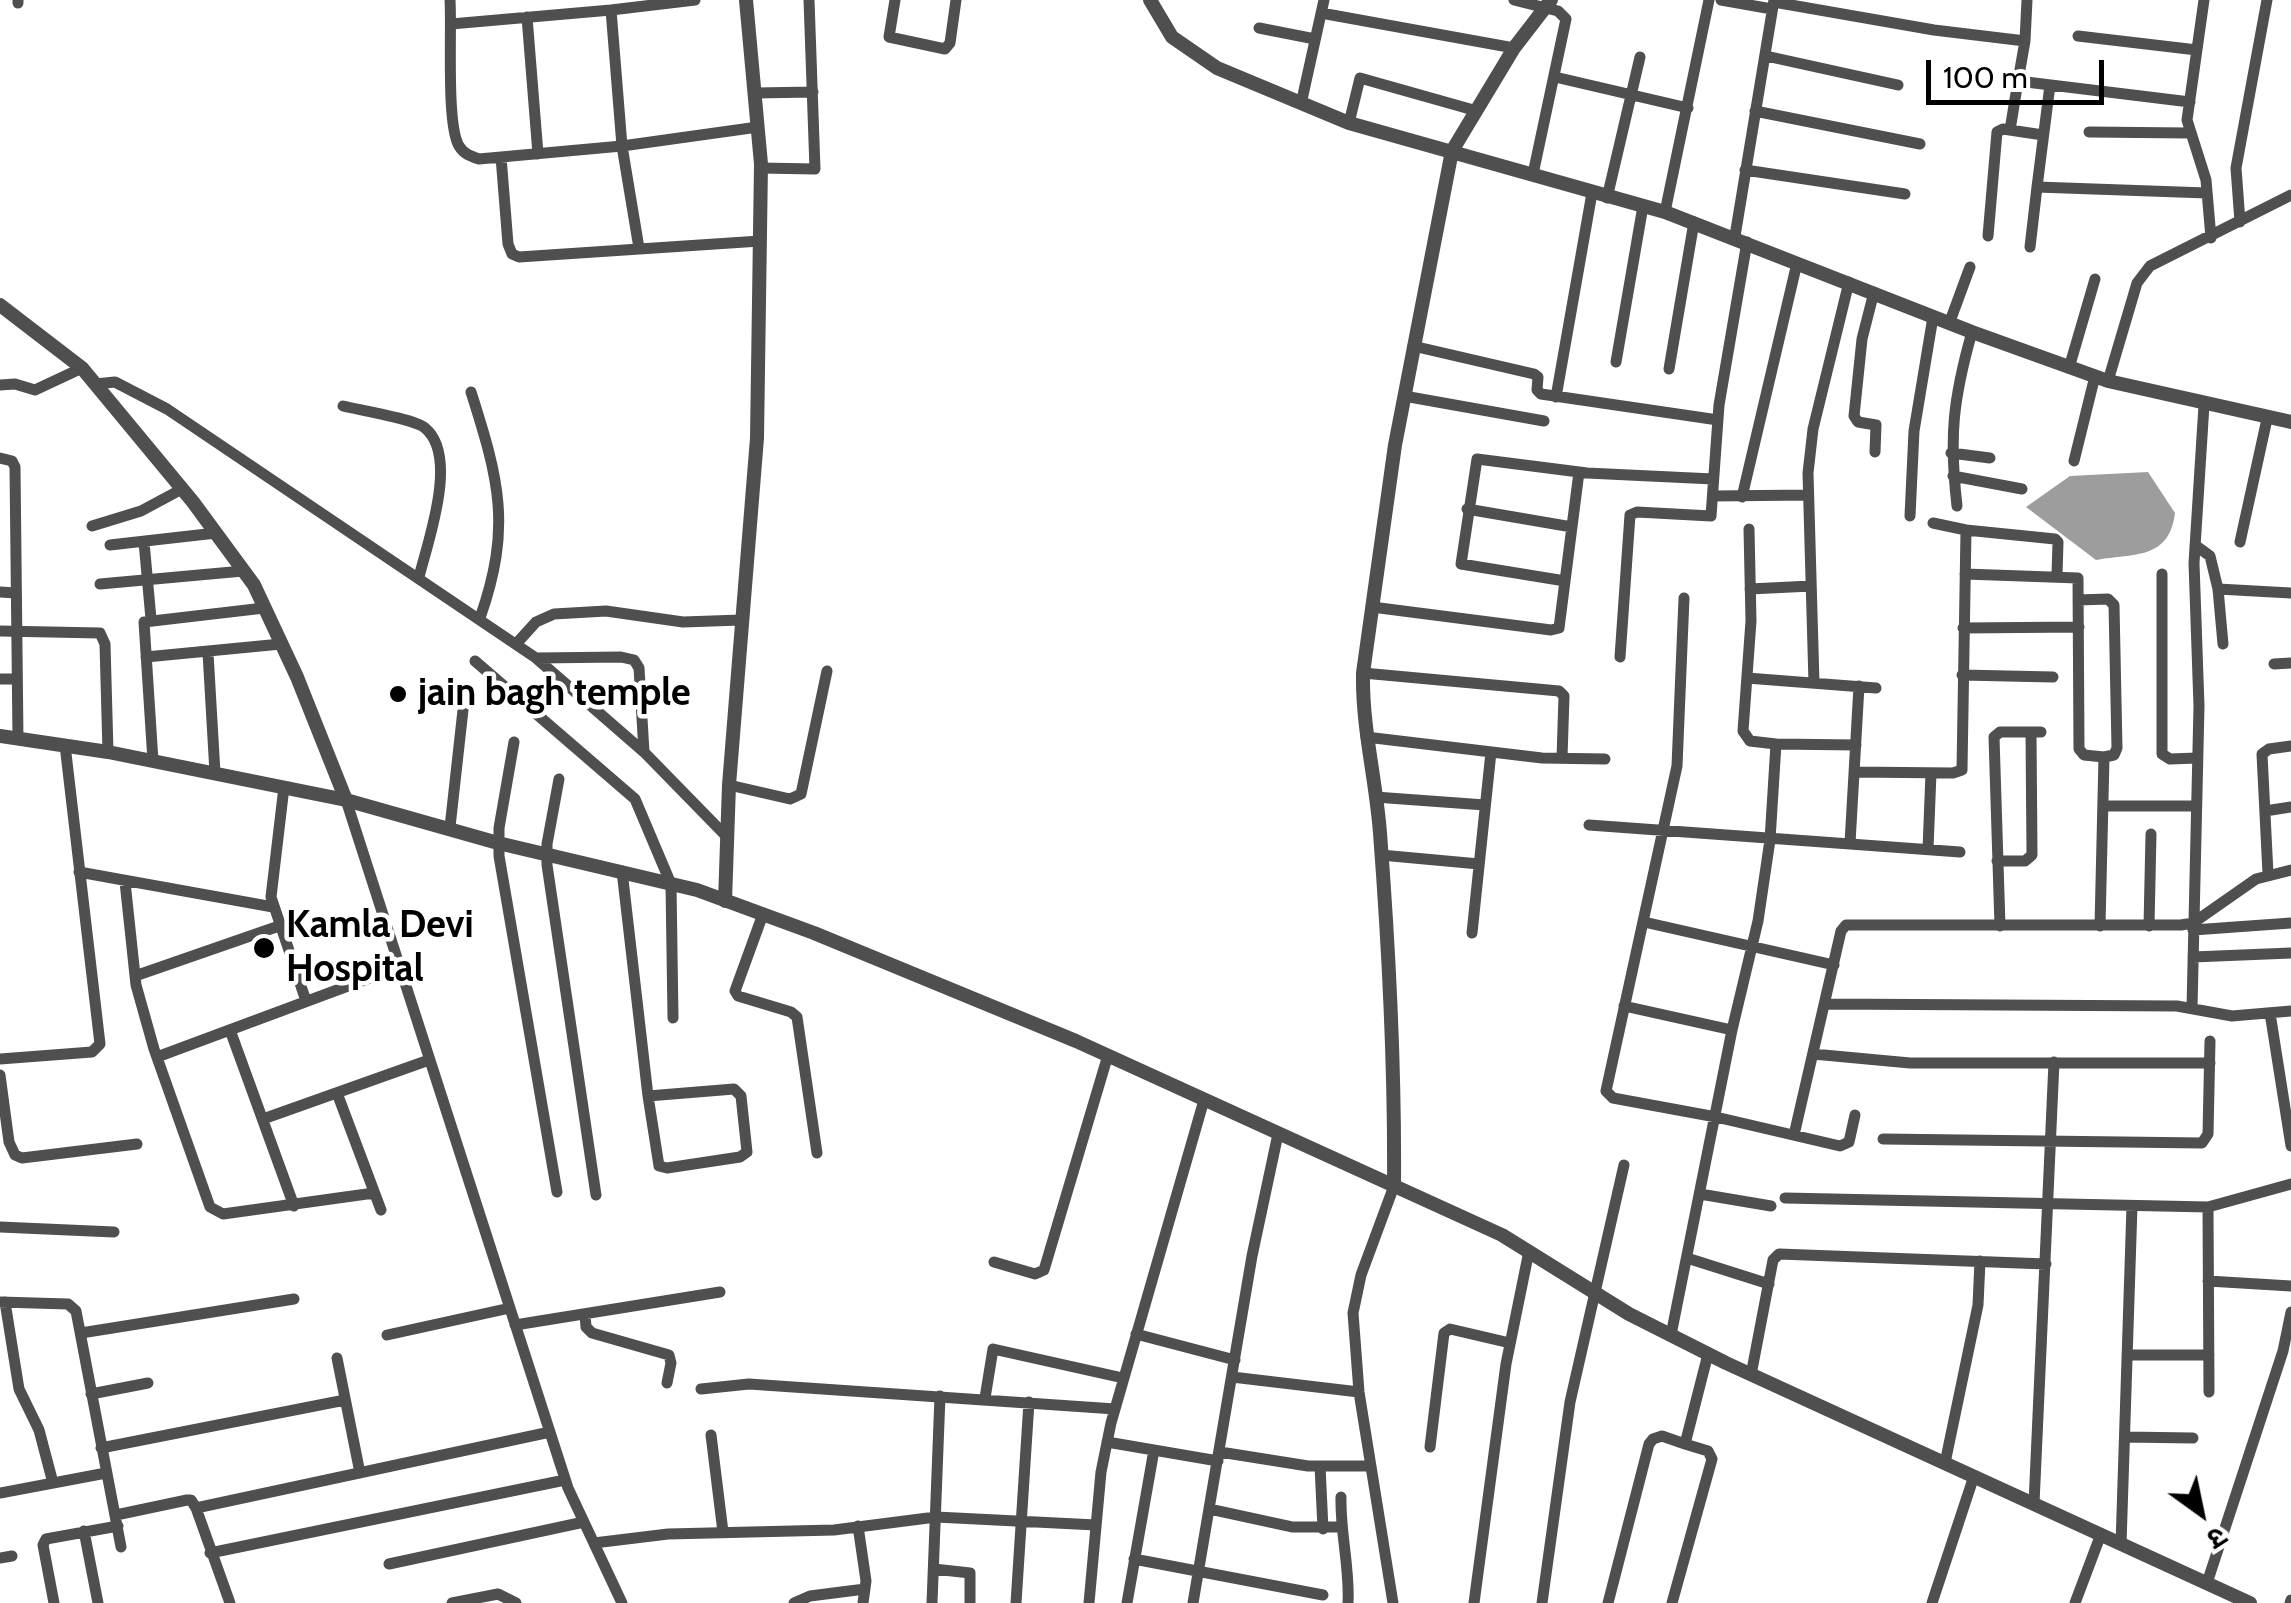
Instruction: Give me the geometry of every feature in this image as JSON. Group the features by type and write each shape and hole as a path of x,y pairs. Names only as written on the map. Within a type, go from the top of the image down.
{"street":[{"path":"450,0 456,140 467,155 501,158 758,127"},
{"path":"451,24 695,0"},
{"path":"725,900 729,785 757,438 760,168 746,0"},
{"path":"760,168 815,169 809,0"},
{"path":"896,0 889,36 945,49 950,43 956,0"},
{"path":"1150,0 1172,37 1217,68 1349,123 1665,212 1949,324 2101,379 2291,422"},
{"path":"1514,0 1548,3 1566,20 1534,174"},
{"path":"1665,212 1709,0"},
{"path":"1721,0 1774,4 2025,42"},
{"path":"2010,130 2025,42 2027,0"},
{"path":"2204,0 2189,133 2206,180 2210,238"},
{"path":"2240,222 2236,168 2267,0"},
{"path":"1393,1603 1359,1392 1354,1313 1362,1275 1394,1186 1395,1085 1381,855 1366,737 1363,673 1404,396 1452,151 1514,48 1548,3"},
{"path":"1620,657 1630,515 1636,512 1708,518 1741,240 1745,170 1774,4"},
{"path":"1300,104 1322,7 1514,48"},
{"path":"612,10 622,146 639,248"},
{"path":"528,17 538,154"},
{"path":"1259,28 1315,39"},
{"path":"2078,36 2197,50"},
{"path":"1766,56 1898,85"},
{"path":"1556,396 1600,195 1640,57"},
{"path":"1556,77 1688,108"},
{"path":"1349,123 1360,78 1476,110"},
{"path":"2018,82 2190,102"},
{"path":"2030,247 2050,84"},
{"path":"755,93 813,92"},
{"path":"1755,111 1920,144"},
{"path":"1988,236 1997,132 2000,129 2042,135"},
{"path":"2089,132 2189,133"},
{"path":"501,158 512,254 532,257 760,241"},
{"path":"1745,170 1905,194"},
{"path":"2037,187 2207,192"},
{"path":"2074,461 2101,379 2144,272 2291,195"},
{"path":"1616,362 1643,206"},
{"path":"1669,369 1694,222"},
{"path":"1742,497 1796,263"},
{"path":"1949,324 1970,267"},
{"path":"2069,368 2095,280"},
{"path":"1814,683 1808,495 1814,429 1849,282"},
{"path":"1874,292 1862,340 1854,416 1858,422 1876,425 1875,452"},
{"path":"0,305 82,368 182,489 243,571 264,608 346,800 565,1480 622,1603"},
{"path":"1910,516 1912,448 1933,317"},
{"path":"1957,506 1951,453 1954,404 1972,332"},
{"path":"1413,346 1534,374 1538,378 1538,393 1718,420"},
{"path":"0,384 35,390 82,368"},
{"path":"94,384 116,382 167,408 536,658 644,752 727,837"},
{"path":"472,392 496,471 500,512 495,564 480,618"},
{"path":"1404,396 1544,421"},
{"path":"2192,1008 2195,546 2204,405"},
{"path":"342,406 420,425 430,434 443,474 419,577"},
{"path":"2240,542 2268,418"},
{"path":"1951,453 1990,458"},
{"path":"1565,581 1463,566 1460,558 1467,510 1475,461 1480,457 1579,472 1713,479"},
{"path":"0,458 12,461 14,467 18,738"},
{"path":"1372,607 1556,630 1561,625 1579,472"},
{"path":"1953,476 2022,489"},
{"path":"92,526 140,511 182,489"},
{"path":"1713,496 1808,495"},
{"path":"1467,510 1572,528"},
{"path":"1933,522 1966,530 2055,539 2058,575"},
{"path":"1749,529 1744,737 1776,744 1856,745"},
{"path":"1854,772 1959,772 1964,766 1966,530"},
{"path":"110,545 216,534"},
{"path":"144,542 151,619"},
{"path":"2195,546 2210,556 2218,589 2222,644"},
{"path":"100,584 243,571"},
{"path":"1965,574 2078,578 2078,600 2079,627 2079,749 2084,755 2104,757 2114,755 2117,748 2114,604 2108,599 2078,600"},
{"path":"2162,574 2162,754 2170,759 2196,758"},
{"path":"1750,589 1811,586"},
{"path":"2218,589 2291,593"},
{"path":"0,592 16,593"},
{"path":"1684,598 1680,740 1644,922 1605,1086 1608,1095 1844,1146 1849,1142 1855,1116"},
{"path":"153,761 144,622 264,608"},
{"path":"516,644 536,622 554,614 606,611 660,621 741,620"},
{"path":"1963,628 2079,627"},
{"path":"0,631 94,632 103,638 108,752"},
{"path":"146,657 281,644"},
{"path":"208,652 215,773"},
{"path":"536,658 634,660 639,668 644,752"},
{"path":"475,661 630,792 671,884 673,1018"},
{"path":"2274,664 2291,662"},
{"path":"729,785 790,799 802,794 827,671"},
{"path":"1363,673 1559,691 1564,696 1562,758"},
{"path":"1962,675 2053,678"},
{"path":"1747,678 1876,688"},
{"path":"0,679 17,679"},
{"path":"1850,843 1859,686"},
{"path":"450,826 464,701"},
{"path":"1997,861 2025,861 2032,855 2036,732 2000,732 1994,737 1997,861 2000,926"},
{"path":"0,736 108,752 346,800 671,884 763,914 1108,1056 1502,1235 1629,1314 1708,1354 2246,1602"},
{"path":"1366,737 1491,752 1606,759"},
{"path":"514,742 498,842 557,1192"},
{"path":"1671,1335 1752,947 1770,836 1776,744"},
{"path":"0,1058 92,1052 99,1048 65,746"},
{"path":"2268,874 2262,754 2291,746"},
{"path":"1472,933 1491,752"},
{"path":"2100,926 2104,757"},
{"path":"1928,849 1932,773"},
{"path":"559,779 546,852 596,1195"},
{"path":"284,787 272,907 306,1001"},
{"path":"1375,798 1485,805"},
{"path":"2103,806 2195,806"},
{"path":"2265,811 2291,807"},
{"path":"1589,825 1960,852"},
{"path":"2149,926 2151,834"},
{"path":"1381,855 1479,864"},
{"path":"2193,926 2268,874 2291,870"},
{"path":"622,871 648,1096 658,1161 662,1168 740,1157 747,1152 741,1096 734,1089 648,1096"},
{"path":"79,872 272,907"},
{"path":"124,882 134,976 157,1057 213,1211 223,1214 374,1193"},
{"path":"763,914 735,994 797,1017 817,1153"},
{"path":"1644,922 1834,965"},
{"path":"1794,1134 1841,931 1846,925 2291,923"},
{"path":"134,976 279,926"},
{"path":"2192,957 2291,952"},
{"path":"157,1057 399,967"},
{"path":"1825,1004 2192,1008 2232,1016 2291,1010"},
{"path":"1624,1006 1732,1030"},
{"path":"2270,1014 2285,1072 2291,1146"},
{"path":"230,1030 294,1206"},
{"path":"1883,1138 2202,1142 2208,1134 2210,1041"},
{"path":"1813,1054 1891,1062 2210,1063"},
{"path":"994,1262 1034,1274 1044,1270 1108,1056"},
{"path":"262,1120 430,1060"},
{"path":"2034,1504 2054,1062"},
{"path":"0,1075 8,1142 15,1155 22,1158 137,1144"},
{"path":"336,1093 380,1210"},
{"path":"1089,1603 1107,1442 1204,1100"},
{"path":"1193,1603 1278,1134"},
{"path":"1542,1603 1570,1402 1624,1165"},
{"path":"1785,1198 2208,1207 2291,1184"},
{"path":"1700,1194 1771,1206"},
{"path":"2121,1544 2132,1206"},
{"path":"2208,1207 2209,1392"},
{"path":"0,1226 114,1232"},
{"path":"1474,1603 1510,1343 1530,1251"},
{"path":"1751,1375 1773,1260 1779,1254 2046,1264"},
{"path":"1686,1258 1768,1284"},
{"path":"1945,1463 1978,1305 1980,1261"},
{"path":"2208,1281 2291,1286"},
{"path":"515,1325 720,1292"},
{"path":"81,1333 294,1299"},
{"path":"53,1483 39,1430 19,1389 3,1302 68,1304 76,1311 122,1547"},
{"path":"387,1335 510,1308"},
{"path":"2207,1583 2283,1351 2291,1312"},
{"path":"585,1314 585,1324 592,1334 668,1356 671,1363 667,1383"},
{"path":"1430,1447 1444,1333 1450,1329 1510,1343"},
{"path":"1136,1334 1235,1360"},
{"path":"986,1398 993,1349 1124,1378"},
{"path":"1685,1444 1708,1354"},
{"path":"2128,1355 2209,1355"},
{"path":"336,1358 360,1473"},
{"path":"0,1371 16,1369"},
{"path":"1232,1377 1359,1392"},
{"path":"91,1394 148,1384"},
{"path":"701,1389 749,1384 1115,1409"},
{"path":"932,1603 940,1396"},
{"path":"101,1448 345,1400"},
{"path":"1016,1603 1028,1402"},
{"path":"196,1508 550,1432"},
{"path":"711,1435 723,1532"},
{"path":"1608,1603 1649,1444 1652,1438 1662,1436 1708,1451 1712,1459 1672,1603"},
{"path":"2125,1437 2193,1438"},
{"path":"1107,1442 1280,1464 1371,1466"},
{"path":"1127,1603 1154,1450"},
{"path":"1320,1466 1323,1529"},
{"path":"0,1493 106,1472"},
{"path":"1932,1603 1974,1476"},
{"path":"210,1553 565,1480"},
{"path":"1341,1498 1348,1603"},
{"path":"54,1603 44,1542 50,1536 84,1531 192,1500 230,1603"},
{"path":"1210,1509 1293,1527 1340,1527"},
{"path":"594,1542 668,1534 798,1533 936,1518 1096,1526"},
{"path":"389,1564 584,1522"},
{"path":"858,1526 864,1603"},
{"path":"84,1531 98,1603"},
{"path":"2075,1603 2101,1534"},
{"path":"1134,1559 1322,1596"},
{"path":"934,1569 970,1574 970,1603"},
{"path":"794,1603 810,1596 865,1589"},
{"path":"452,1603 498,1594 516,1603"}],"shaded area":[{"path":"2148,472 2175,513 2166,539 2148,552 2096,560 2026,507 2070,476"}],"place":[{"name":"jain bagh temple","path":"398,694"},
{"name":"Kamla Devi Hospital","path":"264,948"}]}
